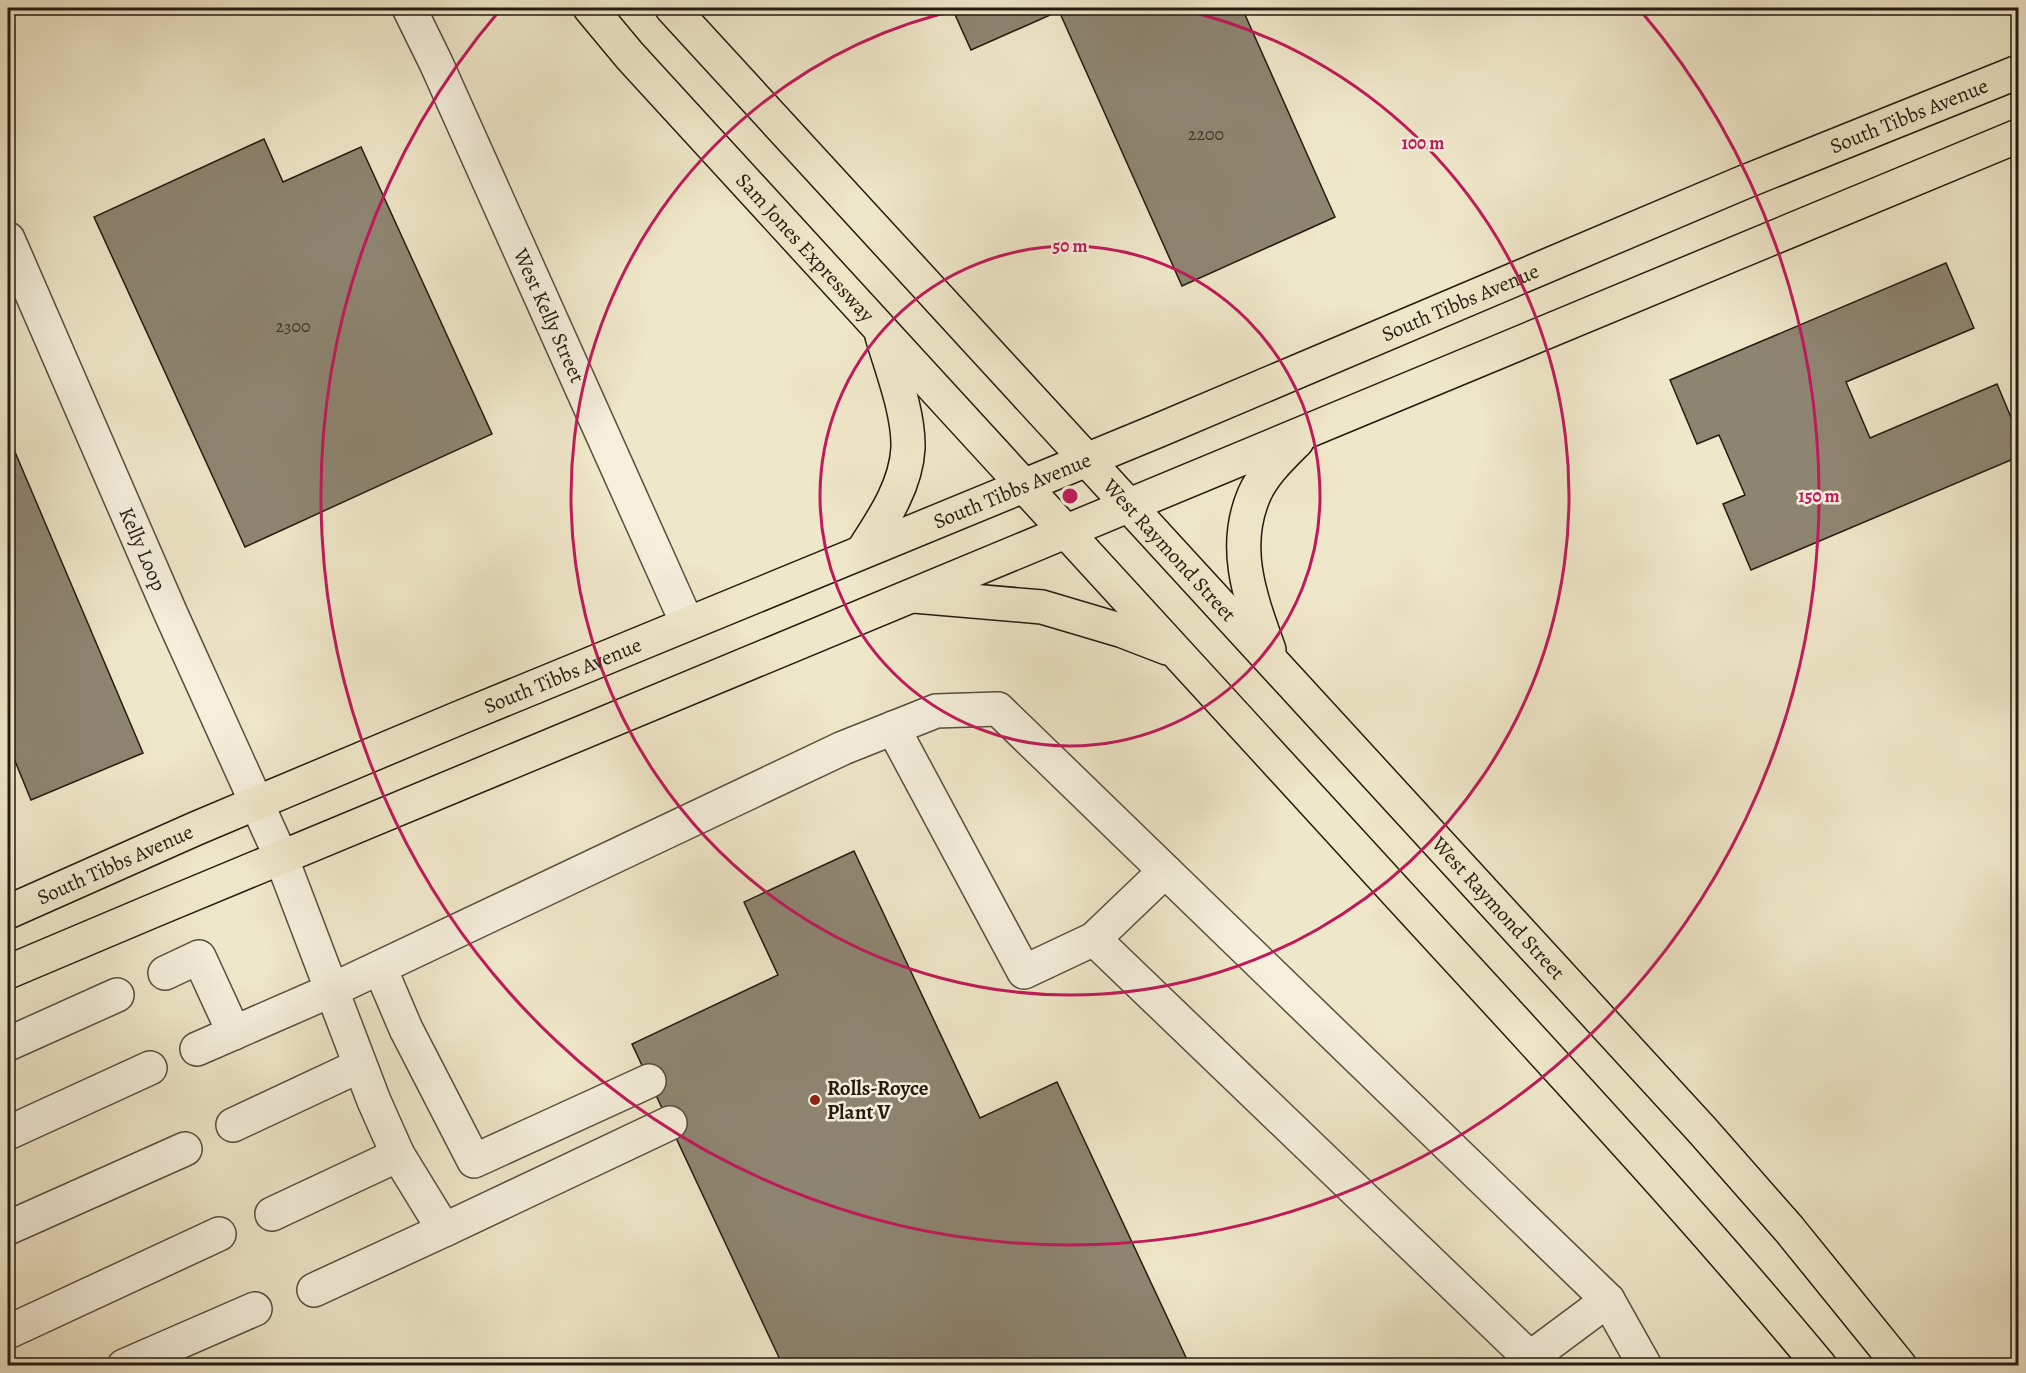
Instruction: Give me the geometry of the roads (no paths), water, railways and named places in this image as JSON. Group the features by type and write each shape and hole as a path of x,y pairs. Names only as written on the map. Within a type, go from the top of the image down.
{"main road":[{"name":"Sam Jones Expressway","path":"590,8 630,56 1025,486"},
{"path":"672,8 1088,459"},
{"name":"South Tibbs Avenue","path":"8,912 63,885 257,803 1025,486 1742,183 2019,72"},
{"path":"8,972 281,856 2019,136"},
{"path":"862,552 894,499 905,470 908,447 906,421 880,329"},
{"path":"1275,666 1253,607 1243,559 1244,529 1254,494 1275,463 1304,434"},
{"name":"West Raymond Street","path":"1088,459 1128,506 1702,1130 1790,1229 1900,1365"},
{"path":"1025,486 1573,1085 1760,1294 1820,1365"},
{"path":"909,596 1042,607 1123,631 1177,652"}],"street":[{"name":"West Kelly Street","path":"410,8 687,624"},
{"name":"Kelly Loop","path":"8,239 162,592 281,856 359,1066 398,1155 444,1230"},
{"path":"197,1049 380,968 843,748 936,711 998,709 1608,1300 1645,1365"},
{"path":"893,728 1024,972 1094,939 1165,871"},
{"path":"1094,939 1532,1362 1608,1300"},
{"path":"165,973 199,957 234,1033"},
{"path":"380,968 406,1029 497,1206"},
{"path":"8,1044 117,995"},
{"path":"233,1125 359,1066"},
{"path":"8,1133 150,1068"},
{"path":"474,1161 650,1081"},
{"path":"314,1290 670,1123"},
{"path":"8,1228 185,1149"},
{"path":"272,1214 398,1155"},
{"path":"8,1332 219,1234"},
{"path":"124,1365 255,1309"}],"place":[{"name":"Rolls-Royce Plant V","path":"815,1100"}]}
